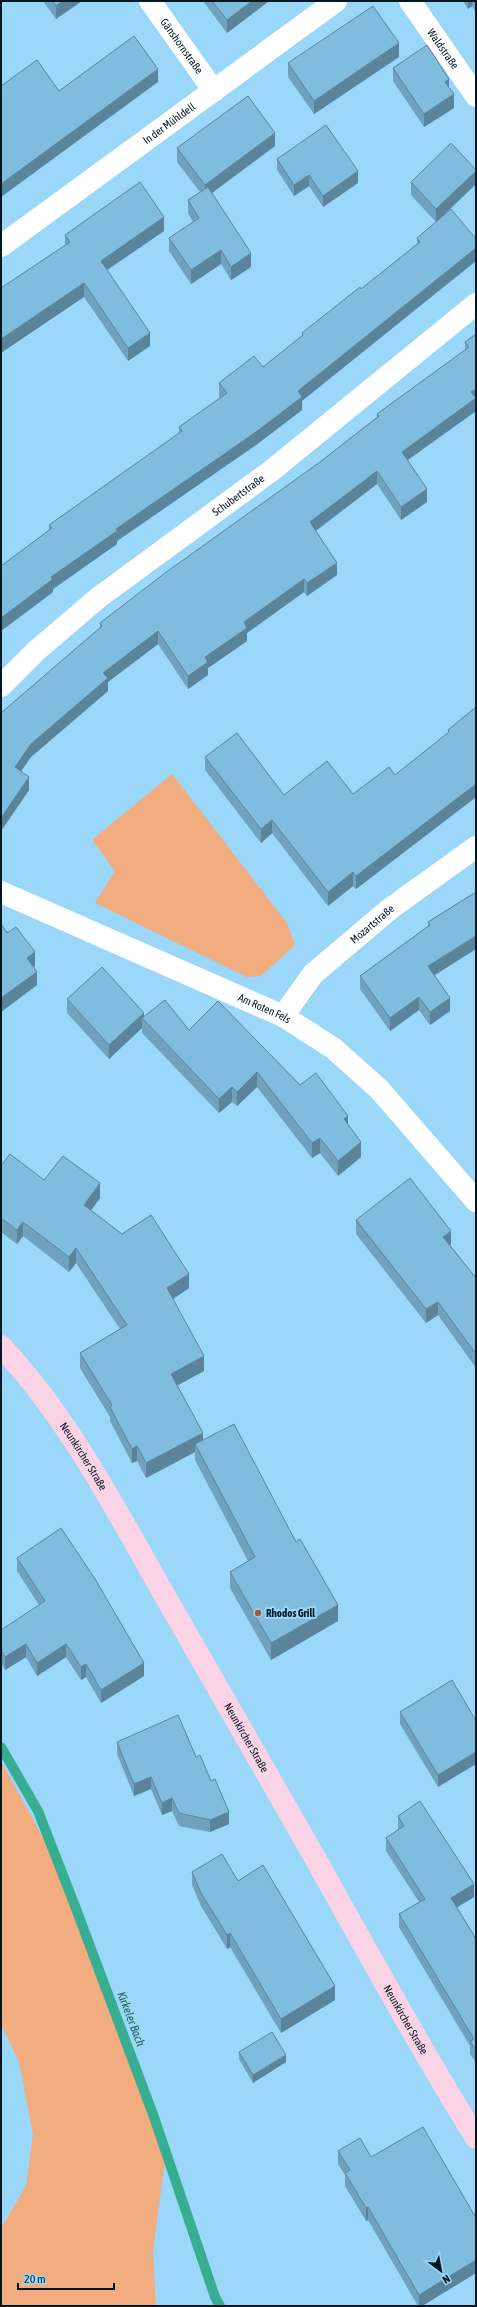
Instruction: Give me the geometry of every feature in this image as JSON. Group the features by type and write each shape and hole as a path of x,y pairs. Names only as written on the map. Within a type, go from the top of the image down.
{"main road":[{"name":"Neunkircher Straße","path":"1,1346 23,1369 67,1429 309,1848 420,2047 476,2138"}],"street":[{"name":"Gänshornstraße","path":"150,1 214,91"},
{"name":"In der Mühldell","path":"1,246 336,1"},
{"name":"Waldstraße","path":"410,1 476,96"},
{"name":"Schubertstraße","path":"1,686 36,651 98,598 271,471 476,304"},
{"name":"Mozartstraße","path":"283,1016 313,974 391,908 476,847"},
{"name":"Am Roten Fels","path":"1,892 283,1016 333,1048 379,1089 476,1201"}],"shaded area":[{"path":"172,774 287,923 295,945 261,976 247,977 95,903 115,871 92,840"},
{"path":"1,1761 78,1902 142,2091 166,2152 153,2252 156,2306 1,2306 1,2228 26,2186 33,2134 19,2062 1,2024"}],"building":[{"path":"53,1 62,1 56,6"},
{"path":"212,1 252,1 227,20"},
{"path":"373,6 399,43 314,101 288,63"},
{"path":"134,36 158,69 1,184 1,86 37,60 59,91"},
{"path":"427,45 449,79 445,82 454,94 424,114 393,68"},
{"path":"248,96 275,133 205,185 177,148"},
{"path":"326,125 358,171 323,196 309,175 294,185 277,159"},
{"path":"451,143 476,171 436,209 411,182"},
{"path":"140,182 164,217 101,261 150,333 128,348 84,283 1,339 1,288 70,242 65,235"},
{"path":"208,187 251,253 231,267 221,250 191,270 169,238 199,218 188,200"},
{"path":"451,209 476,239 476,248 298,391 302,397 256,432 116,529 117,531 51,577 53,579 1,618 1,566 52,528 49,525 182,431 179,427 227,393 219,383 254,356 263,367 303,335 302,333 420,242 417,238"},
{"path":"476,334 476,389 471,392 476,398 402,452 427,489 401,507 377,471 310,522 337,563 307,583 304,579 244,622 247,628 205,657 208,662 188,676 158,631 103,673 108,678 31,744 15,767 29,777 1,818 1,713 102,626 100,623 165,573 320,462 379,416 377,414 469,347 465,342"},
{"path":"476,707 476,784 356,876 353,872 328,892 272,820 261,829 205,757 237,733 284,795 327,761 353,794 389,767 395,775 449,732 448,730"},
{"path":"476,892 476,936 428,966 450,998 430,1012 419,997 390,1018 360,976 430,925 428,922"},
{"path":"1,924 7,933 16,927 35,952 27,958 37,972 1,998"},
{"path":"102,967 144,1013 109,1045 67,999"},
{"path":"165,1000 189,1030 218,1001 300,1085 316,1073 348,1116 344,1119 361,1142 338,1161 320,1138 312,1143 257,1072 237,1092 232,1087 219,1099 142,1018"},
{"path":"10,1154 44,1180 63,1156 100,1183 84,1205 122,1234 151,1215 189,1274 167,1288 204,1356 171,1374 203,1433 146,1463 137,1446 132,1449 110,1407 112,1405 80,1353 127,1325 76,1248 69,1257 23,1222 17,1230 1,1218 1,1166"},
{"path":"410,1178 451,1231 443,1237 476,1278 476,1354 438,1302 426,1309 356,1220"},
{"path":"234,1424 296,1542 300,1539 338,1605 271,1643 230,1572 255,1557 195,1444"},
{"path":"61,1528 95,1579 144,1663 101,1690 86,1664 81,1667 66,1644 37,1663 26,1644 5,1657 1,1650 1,1630 45,1601 17,1558"},
{"path":"452,1680 476,1721 476,1752 438,1775 400,1712"},
{"path":"178,1715 196,1757 200,1755 211,1781 215,1779 229,1812 210,1820 179,1813 172,1798 162,1803 151,1777 134,1784 117,1742"},
{"path":"420,1801 474,1884 451,1898 476,1939 476,2050 470,2041 474,2039 399,1914 425,1899 386,1838 404,1826 398,1816"},
{"path":"222,1854 238,1881 263,1865 335,1986 281,2019 230,1933 227,1935 201,1893 192,1872"},
{"path":"272,2032 286,2055 253,2075 239,2052"},
{"path":"423,2127 476,2218 476,2260 419,2295 368,2207 366,2208 345,2173 350,2170 338,2151 360,2138 371,2157"}],"waterway":[{"name":"Kirkeler Bach","path":"1,1747 38,1811 154,2117 215,2297 220,2306"}],"place":[{"name":"Rhodos Grill","path":"258,1613"}]}
